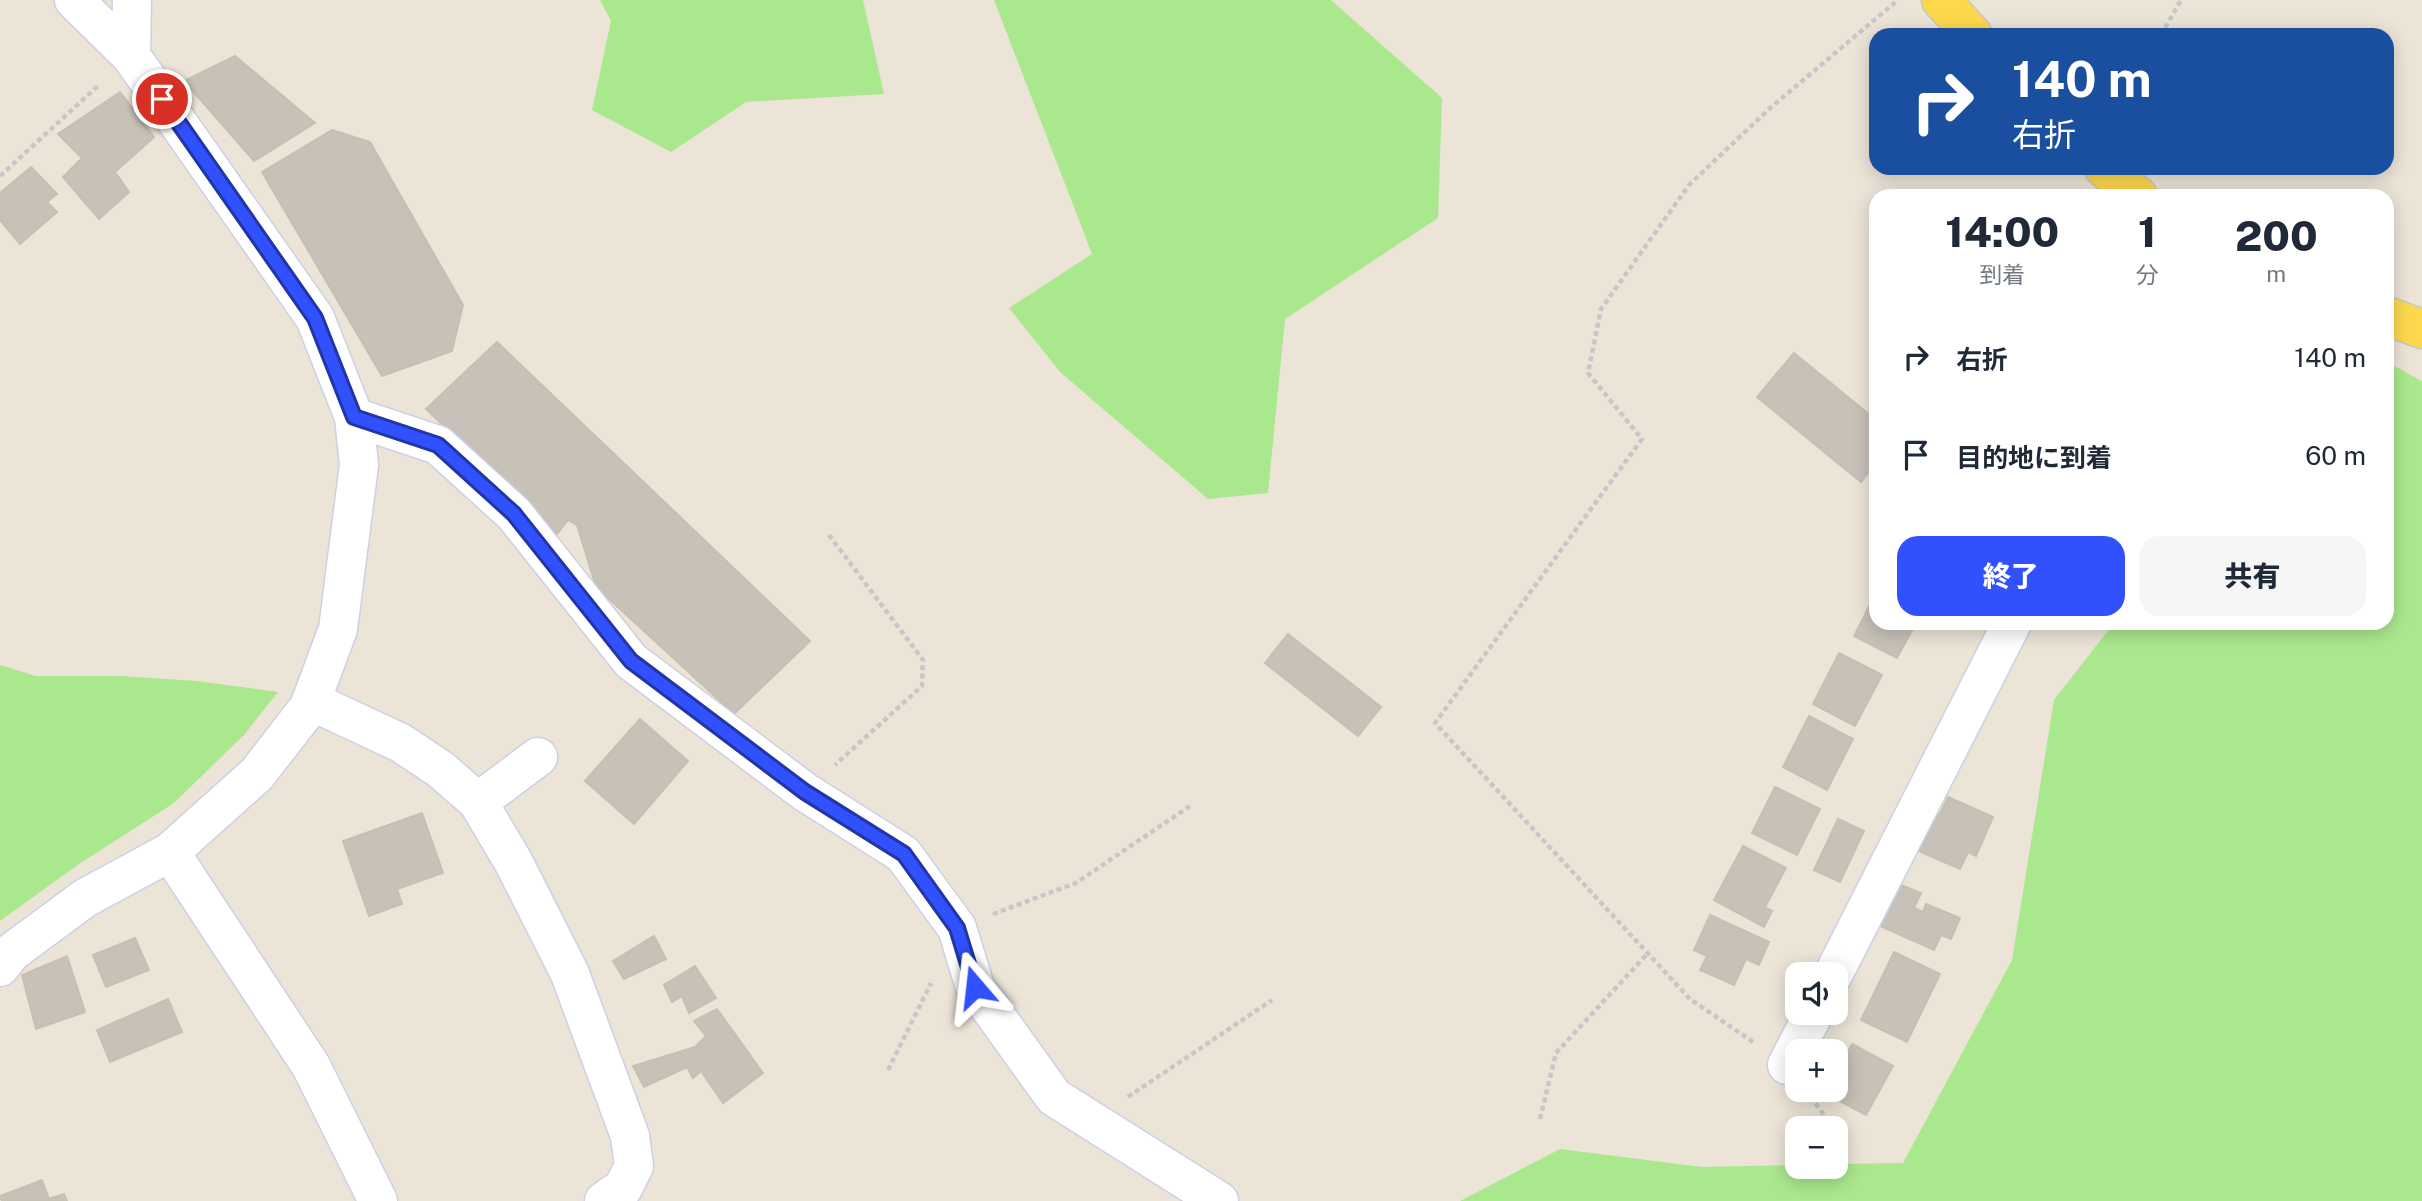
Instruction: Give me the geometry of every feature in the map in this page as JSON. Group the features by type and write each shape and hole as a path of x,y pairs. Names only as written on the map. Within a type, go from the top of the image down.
{"main road":[{"path":"1941,0 1967,28"},
{"path":"2394,319 2422,329"}],"street":[{"path":"0,967 12,952 85,898 170,852 257,774 311,701 338,629 359,465 354,417 315,318 131,56 74,0"},
{"path":"131,56 132,0"},
{"path":"354,417 438,445 514,514 631,661 805,792 904,854 957,928 975,987 1054,1097 1219,1201"},
{"path":"1840,962 2008,630"},
{"path":"311,701 401,744 440,769 478,802 514,863 570,974 630,1136 634,1166 623,1188 604,1201"},
{"path":"478,802 538,757"},
{"path":"170,852 312,1066 376,1192 378,1201"}],"path":[{"path":"1785,1070 1690,999 1435,723 1642,439 1588,373 1601,309 1689,185 1769,109 1898,0"},
{"path":"2165,28 2181,0"},
{"path":"0,176 131,56"},
{"path":"805,792 922,686 923,660 829,535"},
{"path":"888,1070 957,928 1076,883 1190,806"},
{"path":"1539,1119 1556,1054 1648,953"},
{"path":"1091,1122 1272,1000"},
{"path":"1814,1102 1825,1116"}],"green space":[{"path":"600,0 863,0 884,94 746,102 671,152 592,110 611,21"},
{"path":"994,0 1331,0 1442,98 1438,218 1285,319 1268,493 1208,499 1060,372 1009,308 1092,254"},
{"path":"2394,366 2422,381 2422,1201 1460,1201 1560,1149 1702,1167 1785,1165 1785,1179 1848,1179 1848,1164 1903,1163 2012,960 2054,700 2109,630 2394,630"},
{"path":"0,665 36,676 121,676 197,681 278,692 244,735 174,803 79,864 0,921"}],"building":[{"path":"235,56 315,123 254,161 184,81"},
{"path":"120,92 154,137 115,172 129,192 99,219 63,177 82,158 58,134"},
{"path":"332,130 370,142 463,305 452,351 382,376 262,172"},
{"path":"31,167 57,194 47,202 57,212 20,244 0,220 0,193"},
{"path":"497,342 810,641 734,714 596,587 577,525 568,520 557,534 426,409"},
{"path":"1794,353 1869,414 1869,472 1861,482 1757,397"},
{"path":"1869,607 1869,630 1912,630 1897,658 1854,636"},
{"path":"1288,634 1381,707 1358,736 1265,663"},
{"path":"1839,653 1882,675 1855,726 1813,704"},
{"path":"1809,716 1853,739 1827,790 1783,767"},
{"path":"640,719 688,761 634,824 585,781"},
{"path":"1775,787 1820,809 1797,855 1752,833"},
{"path":"1948,797 1993,817 1976,856 1968,852 1960,869 1914,849 1930,810 1940,814"},
{"path":"422,813 443,873 397,889 402,904 369,916 343,841"},
{"path":"1838,819 1864,831 1840,882 1814,870"},
{"path":"1743,846 1786,868 1765,907 1772,911 1764,927 1714,900"},
{"path":"1896,883 1921,893 1914,908 1923,912 1926,904 1960,918 1951,939 1941,935 1934,950 1878,925"},
{"path":"1710,915 1769,942 1759,965 1746,959 1734,985 1700,970 1707,956 1694,950"},
{"path":"654,936 666,959 624,979 613,961"},
{"path":"135,938 149,970 106,987 93,955"},
{"path":"1894,952 1940,974 1907,1042 1861,1020"},
{"path":"67,956 85,1012 36,1029 22,975"},
{"path":"695,966 716,998 689,1013 682,996 672,1002 664,985"},
{"path":"168,999 182,1032 110,1062 97,1030"},
{"path":"717,1009 763,1073 723,1103 701,1071 693,1078 687,1067 644,1087 633,1066 695,1047 706,1036 694,1021"},
{"path":"1852,1044 1893,1066 1866,1115 1841,1102 1848,1102 1848,1052"},
{"path":"42,1180 49,1199 64,1194 67,1201 2,1201 0,1196"}],"route":[{"path":"162,99 315,318 354,417 438,445 514,514 631,661 805,792 904,854 957,928 975,987"}]}
